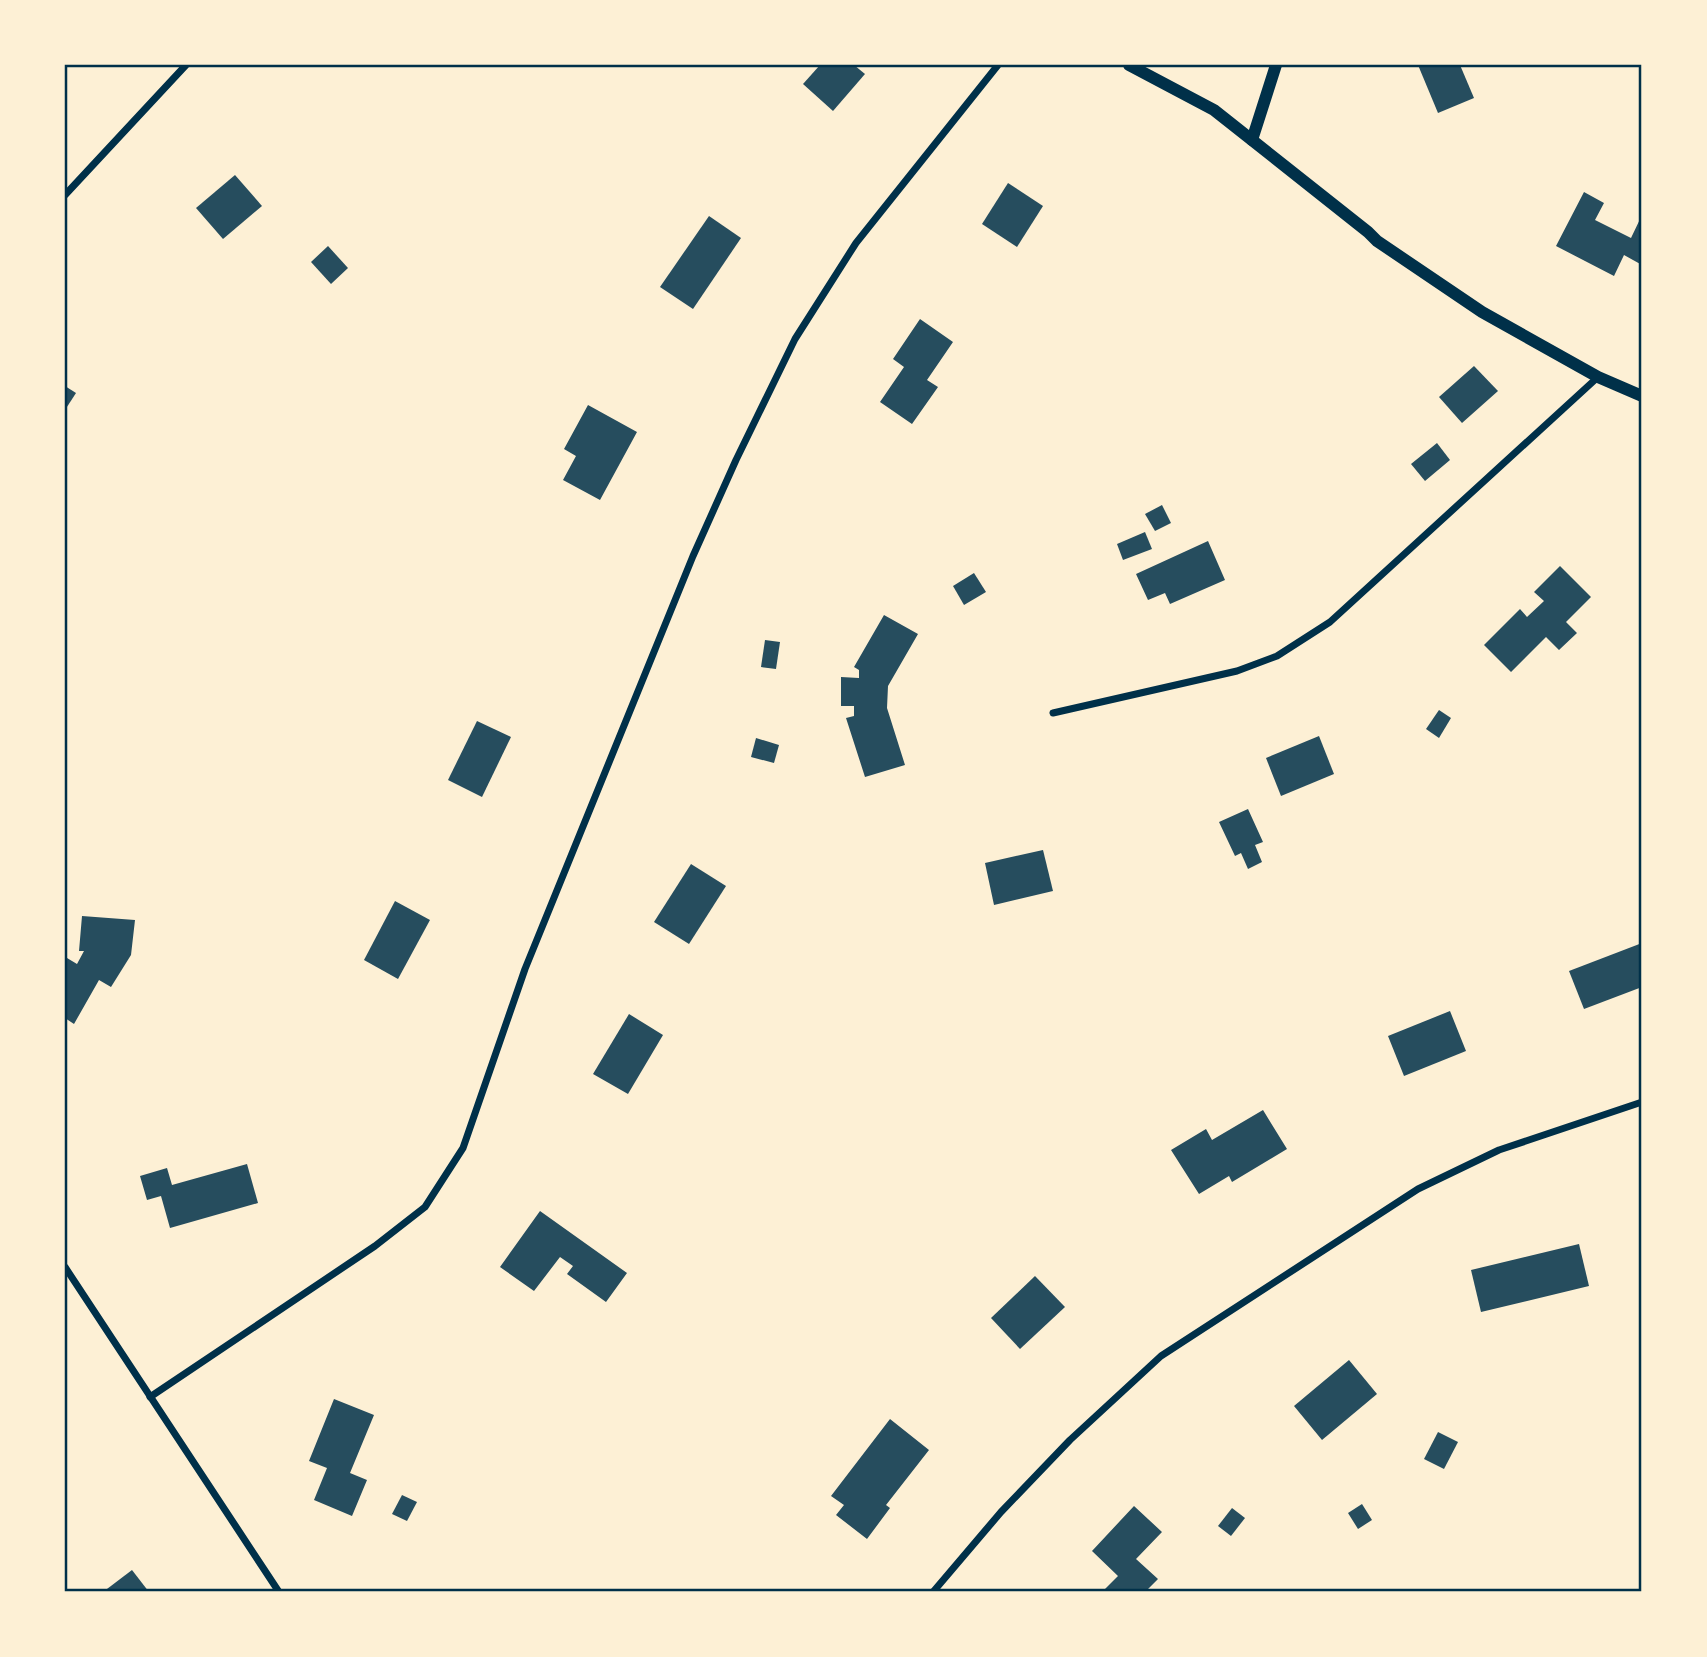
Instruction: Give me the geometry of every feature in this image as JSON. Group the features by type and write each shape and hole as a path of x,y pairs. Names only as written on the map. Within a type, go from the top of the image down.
{"street":[{"path":"65,195 186,65"},
{"path":"150,1397 375,1247 425,1207 448,1172 463,1148 525,969 694,556 736,460 789,351 856,243 998,65"},
{"path":"1129,65 1214,110 1377,241 1482,312 1598,377 1642,396"},
{"path":"1252,140 1276,65"},
{"path":"1053,712 1237,671 1277,656 1330,622 1598,377"},
{"path":"933,1592 1001,1512 1070,1440 1161,1356 1418,1189 1499,1150 1642,1102"},
{"path":"65,1268 279,1592"}],"building":[{"path":"820,65 854,65 865,74 833,111 803,84"},
{"path":"1418,65 1460,65 1474,98 1438,113"},
{"path":"235,175 262,206 223,239 196,208"},
{"path":"1008,183 1043,206 1017,247 982,224"},
{"path":"1584,192 1604,203 1595,220 1631,238 1642,215 1642,265 1624,255 1614,276 1556,246"},
{"path":"709,216 741,238 693,309 660,287"},
{"path":"328,246 348,268 331,284 311,262"},
{"path":"920,319 953,342 927,380 938,387 912,424 880,402 904,367 893,359"},
{"path":"1474,366 1498,391 1462,423 1439,397"},
{"path":"65,386 76,393 65,410"},
{"path":"588,405 637,432 600,500 563,480 576,456 564,449"},
{"path":"1437,443 1450,460 1425,481 1411,464"},
{"path":"1162,505 1171,523 1155,531 1145,514"},
{"path":"1145,532 1152,549 1123,560 1117,544"},
{"path":"1208,541 1225,580 1170,604 1165,593 1148,600 1136,574"},
{"path":"1560,566 1591,597 1566,622 1577,633 1559,650 1546,637 1511,672 1484,645 1520,609 1527,617 1544,601 1534,592"},
{"path":"974,573 986,592 964,605 953,586"},
{"path":"884,615 918,634 888,686 887,708 905,765 865,777 846,718 854,716 854,706 841,706 841,677 859,678 859,670 854,667"},
{"path":"765,640 780,642 776,669 761,667"},
{"path":"1439,710 1451,718 1439,738 1426,729"},
{"path":"477,721 511,737 482,797 448,780"},
{"path":"1319,736 1334,774 1281,796 1266,758"},
{"path":"756,738 779,745 774,763 751,757"},
{"path":"1248,809 1263,842 1255,845 1262,862 1248,869 1241,853 1235,856 1219,822"},
{"path":"1043,850 1053,891 994,905 985,863"},
{"path":"691,864 726,886 689,944 654,922"},
{"path":"395,901 430,920 398,979 364,960"},
{"path":"82,916 135,920 131,955 111,987 99,980 74,1024 65,1018 65,963 67,958 77,964 84,951 79,951"},
{"path":"1642,943 1642,987 1584,1009 1569,971"},
{"path":"1450,1011 1466,1051 1404,1076 1388,1036"},
{"path":"629,1014 663,1035 628,1094 593,1074"},
{"path":"1263,1110 1287,1149 1232,1182 1229,1176 1199,1194 1171,1150 1206,1129 1212,1140"},
{"path":"247,1164 258,1203 170,1228 161,1196 147,1200 140,1176 167,1168 172,1185"},
{"path":"540,1211 627,1273 606,1302 567,1274 573,1266 560,1257 534,1291 500,1267"},
{"path":"1579,1244 1589,1286 1481,1312 1471,1270"},
{"path":"1035,1276 1065,1307 1020,1349 991,1318"},
{"path":"1349,1360 1377,1394 1322,1440 1294,1406"},
{"path":"334,1399 374,1415 350,1473 367,1480 352,1516 314,1500 327,1468 309,1461"},
{"path":"890,1419 929,1450 886,1505 890,1508 867,1539 836,1515 844,1505 831,1496"},
{"path":"1438,1432 1458,1442 1444,1469 1424,1459"},
{"path":"402,1495 417,1502 407,1521 392,1514"},
{"path":"1362,1504 1372,1520 1358,1529 1348,1513"},
{"path":"1134,1506 1162,1532 1136,1559 1158,1579 1145,1592 1102,1592 1118,1576 1092,1551"},
{"path":"1232,1508 1245,1518 1231,1536 1218,1526"},
{"path":"132,1570 149,1592 103,1592"}]}
